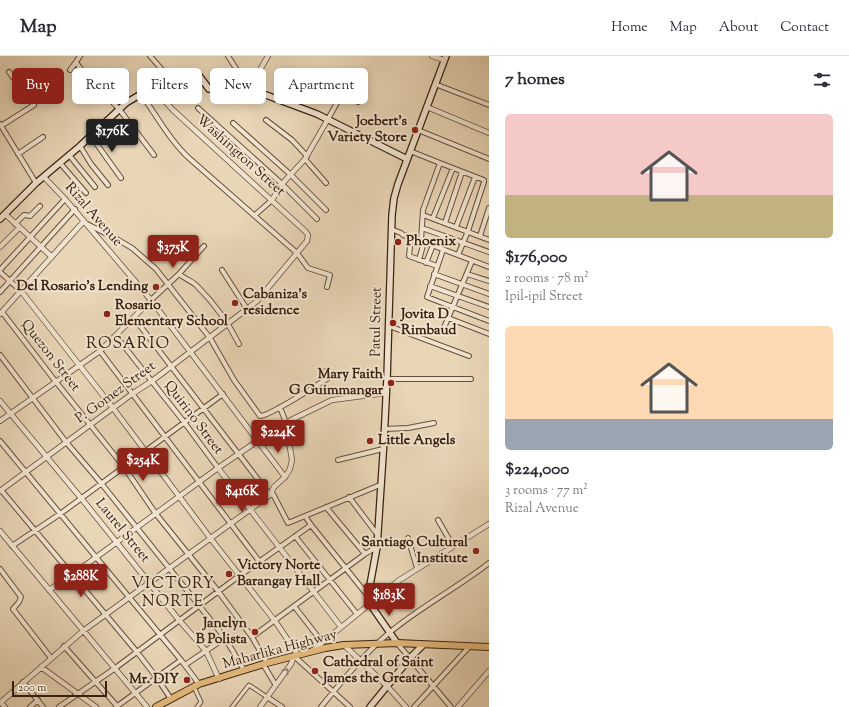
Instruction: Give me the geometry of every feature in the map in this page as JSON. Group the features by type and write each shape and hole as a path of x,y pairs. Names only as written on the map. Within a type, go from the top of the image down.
{"main road":[{"name":"Patul Street","path":"368,596 377,547 387,379 391,229 394,198 445,58"},
{"path":"202,79 210,89"},
{"path":"266,95 328,119 407,159"},
{"path":"0,219 36,183 80,146 119,109 137,96"},
{"path":"368,596 370,604 397,643"},
{"name":"Maharlika Highway","path":"156,707 196,685 296,655 344,645 397,643 489,647"},
{"path":"370,707 410,658 423,645"}],"street":[{"path":"70,70 80,56"},
{"path":"150,56 161,68"},
{"path":"228,56 236,68"},
{"path":"261,68 268,56"},
{"path":"432,56 445,58"},
{"path":"76,62 119,109 154,155"},
{"path":"9,72 34,105 1,124 36,183"},
{"path":"435,84 489,105"},
{"path":"148,104 182,152 297,253 308,268 330,275 327,287"},
{"name":"Washington Street","path":"167,104 306,230 308,235 307,241"},
{"path":"255,215 272,200 282,184 306,157 336,104"},
{"path":"426,107 489,133"},
{"path":"198,108 282,184 317,219"},
{"path":"266,120 292,140 326,183"},
{"path":"233,123 291,175 326,210"},
{"path":"418,130 489,159"},
{"path":"91,136 121,178"},
{"path":"18,154 43,137"},
{"path":"80,146 91,164 108,185"},
{"path":"410,151 484,180 484,185 458,255"},
{"path":"69,155 95,187"},
{"path":"60,163 86,193"},
{"path":"419,260 422,241 424,206 440,163"},
{"path":"433,218 453,168"},
{"path":"445,223 462,172"},
{"name":"Rizal Avenue","path":"44,177 75,209 151,300 285,477"},
{"path":"456,227 475,177"},
{"path":"65,198 0,271 21,291 113,408 239,576 275,621 296,655 333,693 350,707"},
{"path":"0,247 24,215 30,216 40,206"},
{"path":"480,236 489,208"},
{"path":"0,292 75,209"},
{"path":"5,214 52,257"},
{"path":"423,215 489,240"},
{"path":"1,313 85,222 116,238 138,252 149,262 210,338 234,380 258,414 263,416 325,380 328,378 326,370"},
{"path":"422,228 463,244 489,252"},
{"path":"391,229 401,233 402,235 409,236 489,267"},
{"path":"409,236 409,255 426,263 437,266"},
{"name":"P. Gomez Street","path":"1,490 90,424 152,381 257,302 307,241"},
{"path":"426,263 433,245"},
{"path":"0,421 100,351 179,274 204,246"},
{"path":"443,250 430,286 428,297 489,321"},
{"path":"443,330 472,261"},
{"path":"222,270 248,309"},
{"path":"179,274 196,285 229,324 239,344"},
{"path":"434,274 489,294"},
{"path":"467,274 489,281"},
{"path":"430,286 489,308"},
{"name":"Quezon Street","path":"1,313 124,467 156,514 218,591 252,638 275,684"},
{"path":"134,318 270,495 274,494 288,523 380,485"},
{"path":"448,318 489,334"},
{"path":"389,326 469,356"},
{"name":"Quirino Street","path":"116,336 341,626"},
{"path":"100,351 259,561"},
{"path":"0,355 66,442 101,483 225,638 244,670"},
{"path":"387,379 471,379"},
{"path":"49,590 72,575 218,468 258,440 286,423 332,400 386,393"},
{"path":"12,546 60,514 223,394"},
{"name":"Laurel Street","path":"0,401 206,651 219,679"},
{"path":"5,707 0,703 64,646 105,614 270,495 274,487 289,472 292,460 286,423 280,407"},
{"path":"384,429 408,428 434,423"},
{"path":"0,441 182,660 196,685 201,702 197,707"},
{"path":"338,460 383,449"},
{"path":"1,490 137,652 171,699"},
{"path":"348,497 377,534"},
{"path":"326,507 365,554"},
{"path":"305,516 368,596"},
{"path":"438,520 453,546"},
{"path":"312,652 341,626 398,581 489,524"},
{"path":"59,707 114,669 259,561 311,525"},
{"path":"0,532 147,707"},
{"path":"296,536 329,581 357,614"},
{"path":"408,538 417,568"},
{"path":"252,638 365,554 377,547"},
{"path":"321,707 378,643 422,608 489,563"},
{"path":"0,569 21,597 13,609 51,658"},
{"path":"294,606 322,642"},
{"path":"185,665 225,638"},
{"path":"397,643 451,707"},
{"path":"344,645 387,686 406,707"},
{"path":"64,646 96,681 117,707 182,660"},
{"path":"414,707 433,684 469,647"},
{"path":"260,707 275,684 292,664 296,655"},
{"path":"41,667 95,707"},
{"path":"458,707 489,671"},
{"path":"23,682 43,707"},
{"path":"232,707 249,684 282,707"},
{"path":"30,707 38,700"}],"place":[{"name":"Joebert's Variety Store","path":"415,130"},
{"name":"Phoenix","path":"398,242"},
{"name":"Del Rosario's Lending","path":"156,287"},
{"name":"Cabaniza's residence","path":"235,303"},
{"name":"Rosario Elementary School","path":"107,314"},
{"name":"Jovita D Rimbaud","path":"393,323"},
{"name":"Mary Faith G Guimmangar","path":"391,383"},
{"name":"Little Angels","path":"370,441"},
{"name":"Santiago Cultural Institute","path":"476,551"},
{"name":"Victory Norte Barangay Hall","path":"229,574"},
{"name":"Janelyn B Polista","path":"255,632"},
{"name":"Cathedral of Saint James the Greater","path":"315,671"},
{"name":"Mr. DIY","path":"187,680"}],"district":[{"name":"ROSARIO","path":"128,344"},
{"name":"VICTORY NORTE","path":"173,593"}]}
